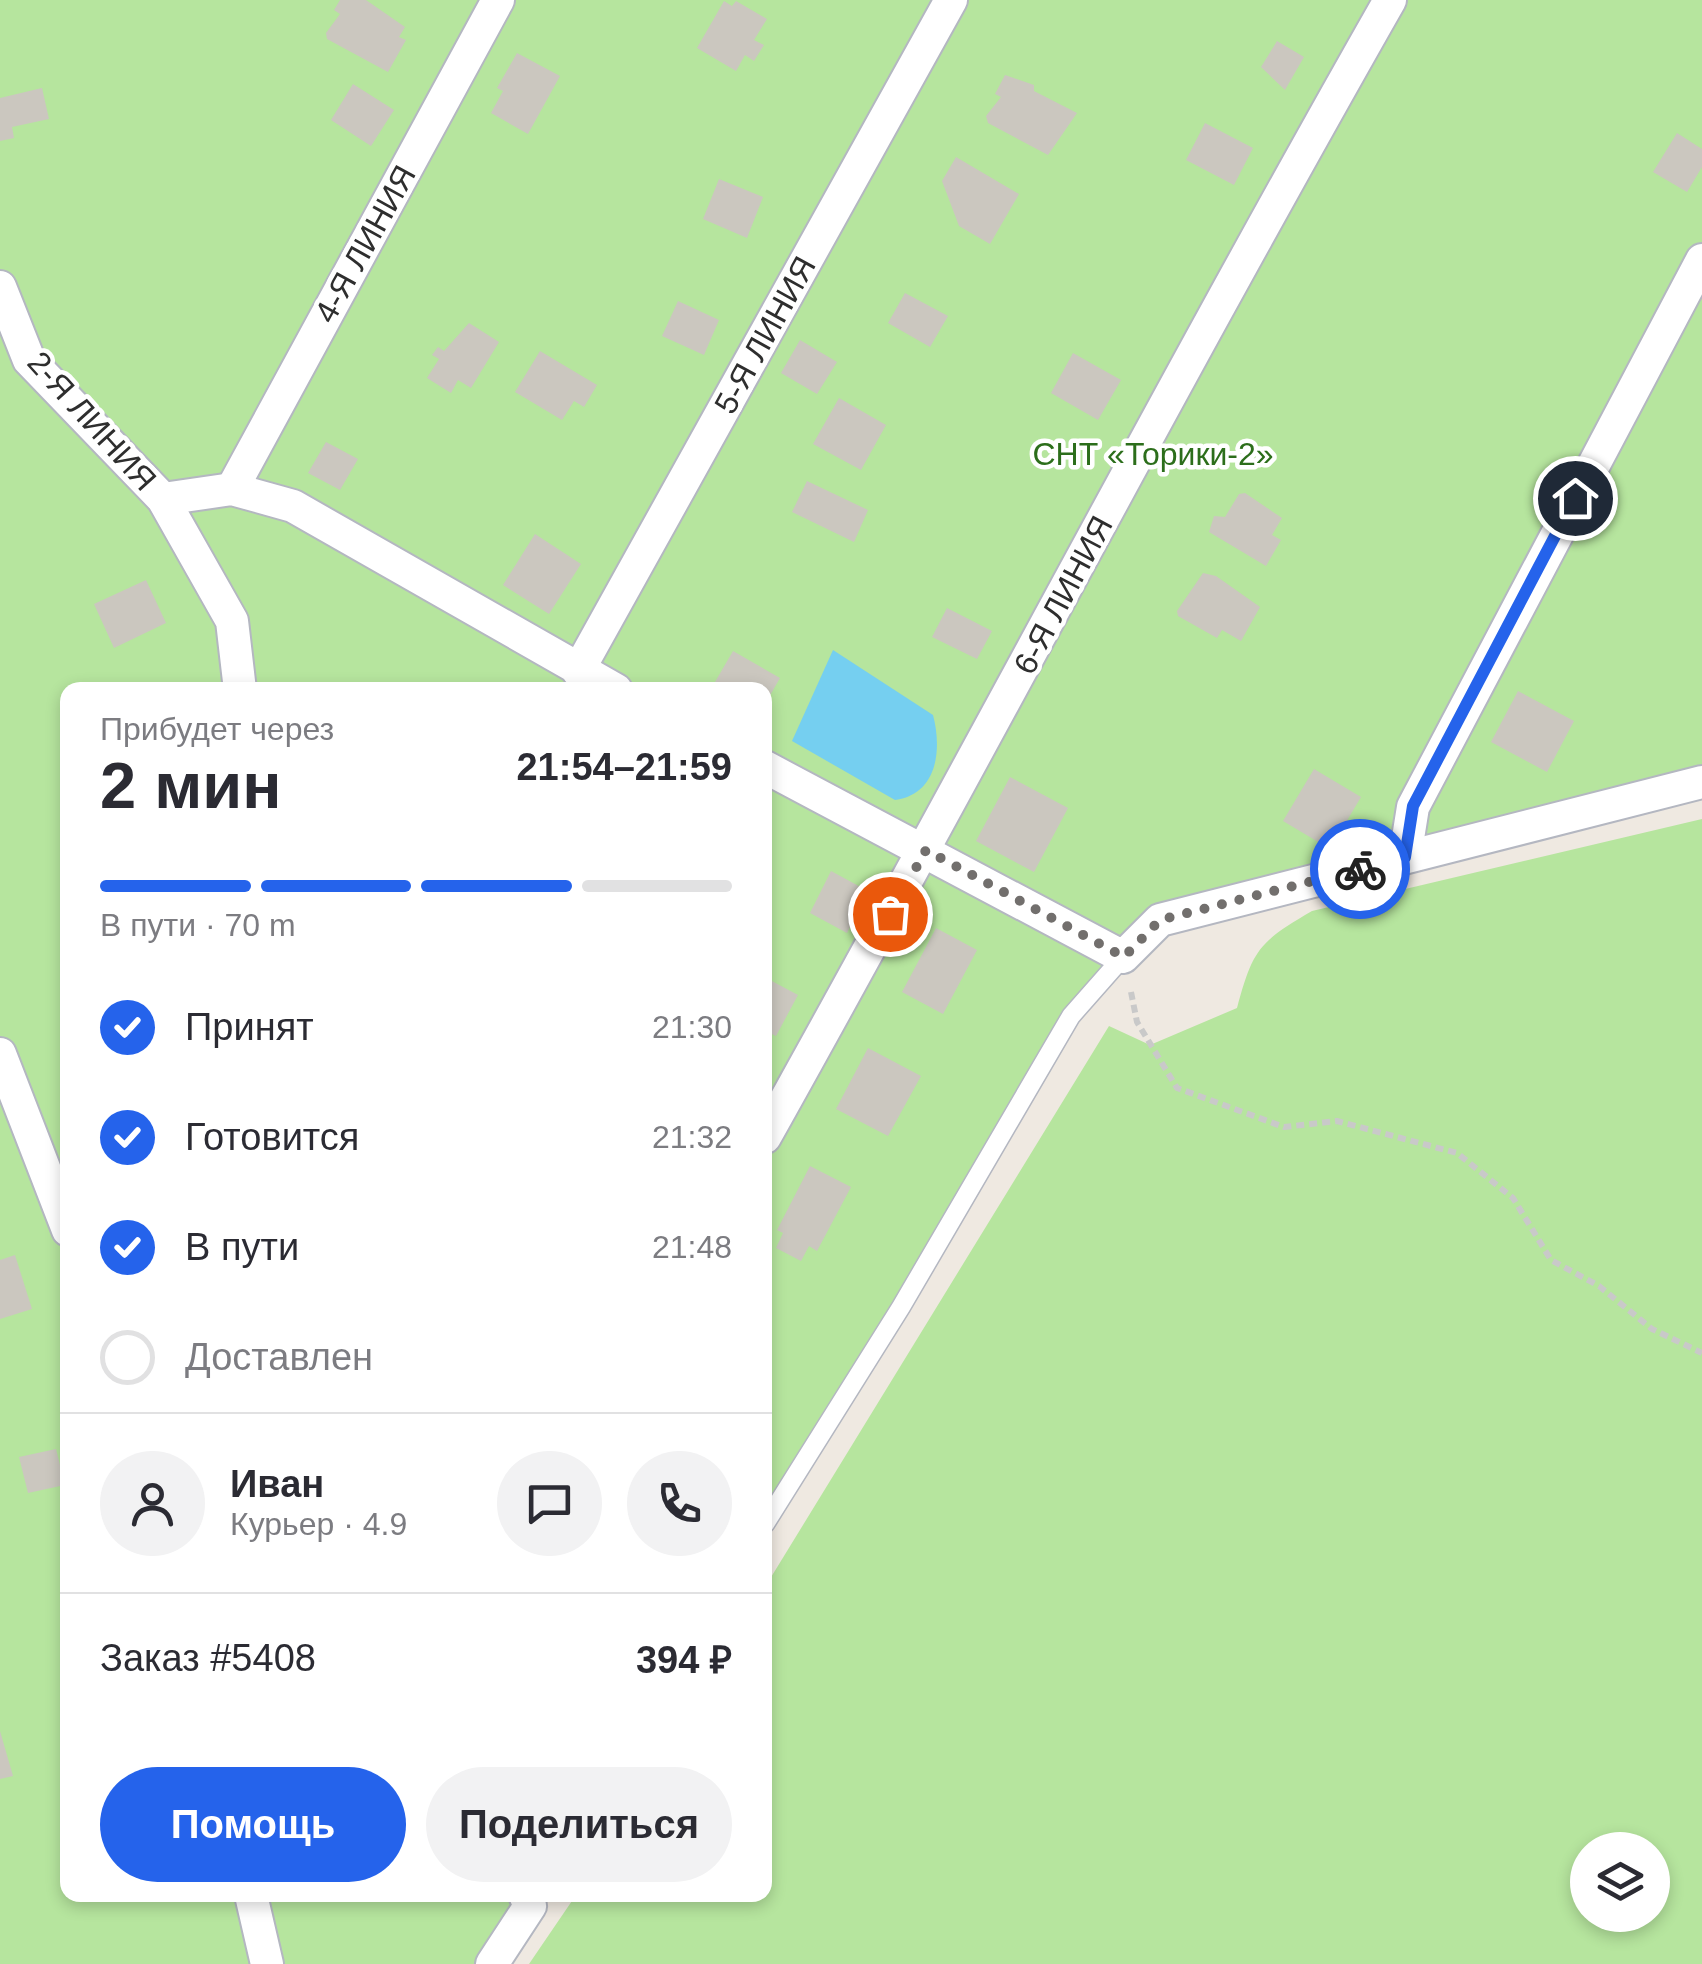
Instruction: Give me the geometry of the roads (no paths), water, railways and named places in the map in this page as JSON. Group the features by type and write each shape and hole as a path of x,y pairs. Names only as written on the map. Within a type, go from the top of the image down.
{"street":[{"name":"4-Я ЛИНИЯ","path":"232,488 498,0"},
{"name":"5-Я ЛИНИЯ","path":"578,670 951,0"},
{"name":"6-Я ЛИНИЯ","path":"772,1125 926,850 1269,212 1390,0"},
{"path":"1405,857 1413,806 1702,260"},
{"name":"2-Я ЛИНИЯ","path":"0,287 29,360 163,499 232,621 239,682"},
{"path":"163,499 232,488 293,506 601,682"},
{"path":"772,771 1124,957 1160,920 1702,782"},
{"path":"0,1054 60,1209"},
{"path":"254,1902 267,1964"},
{"path":"492,1964 528,1902"}],"lane":[{"path":"772,1513 901,1307 1071,1016 1124,957"}],"water":[{"path":"833,650 933,715 937,742 934,768 920,789 909,796 895,800 792,741"}],"park label":[{"name":"СНТ «Торики-2»","path":"1153,454"}]}
